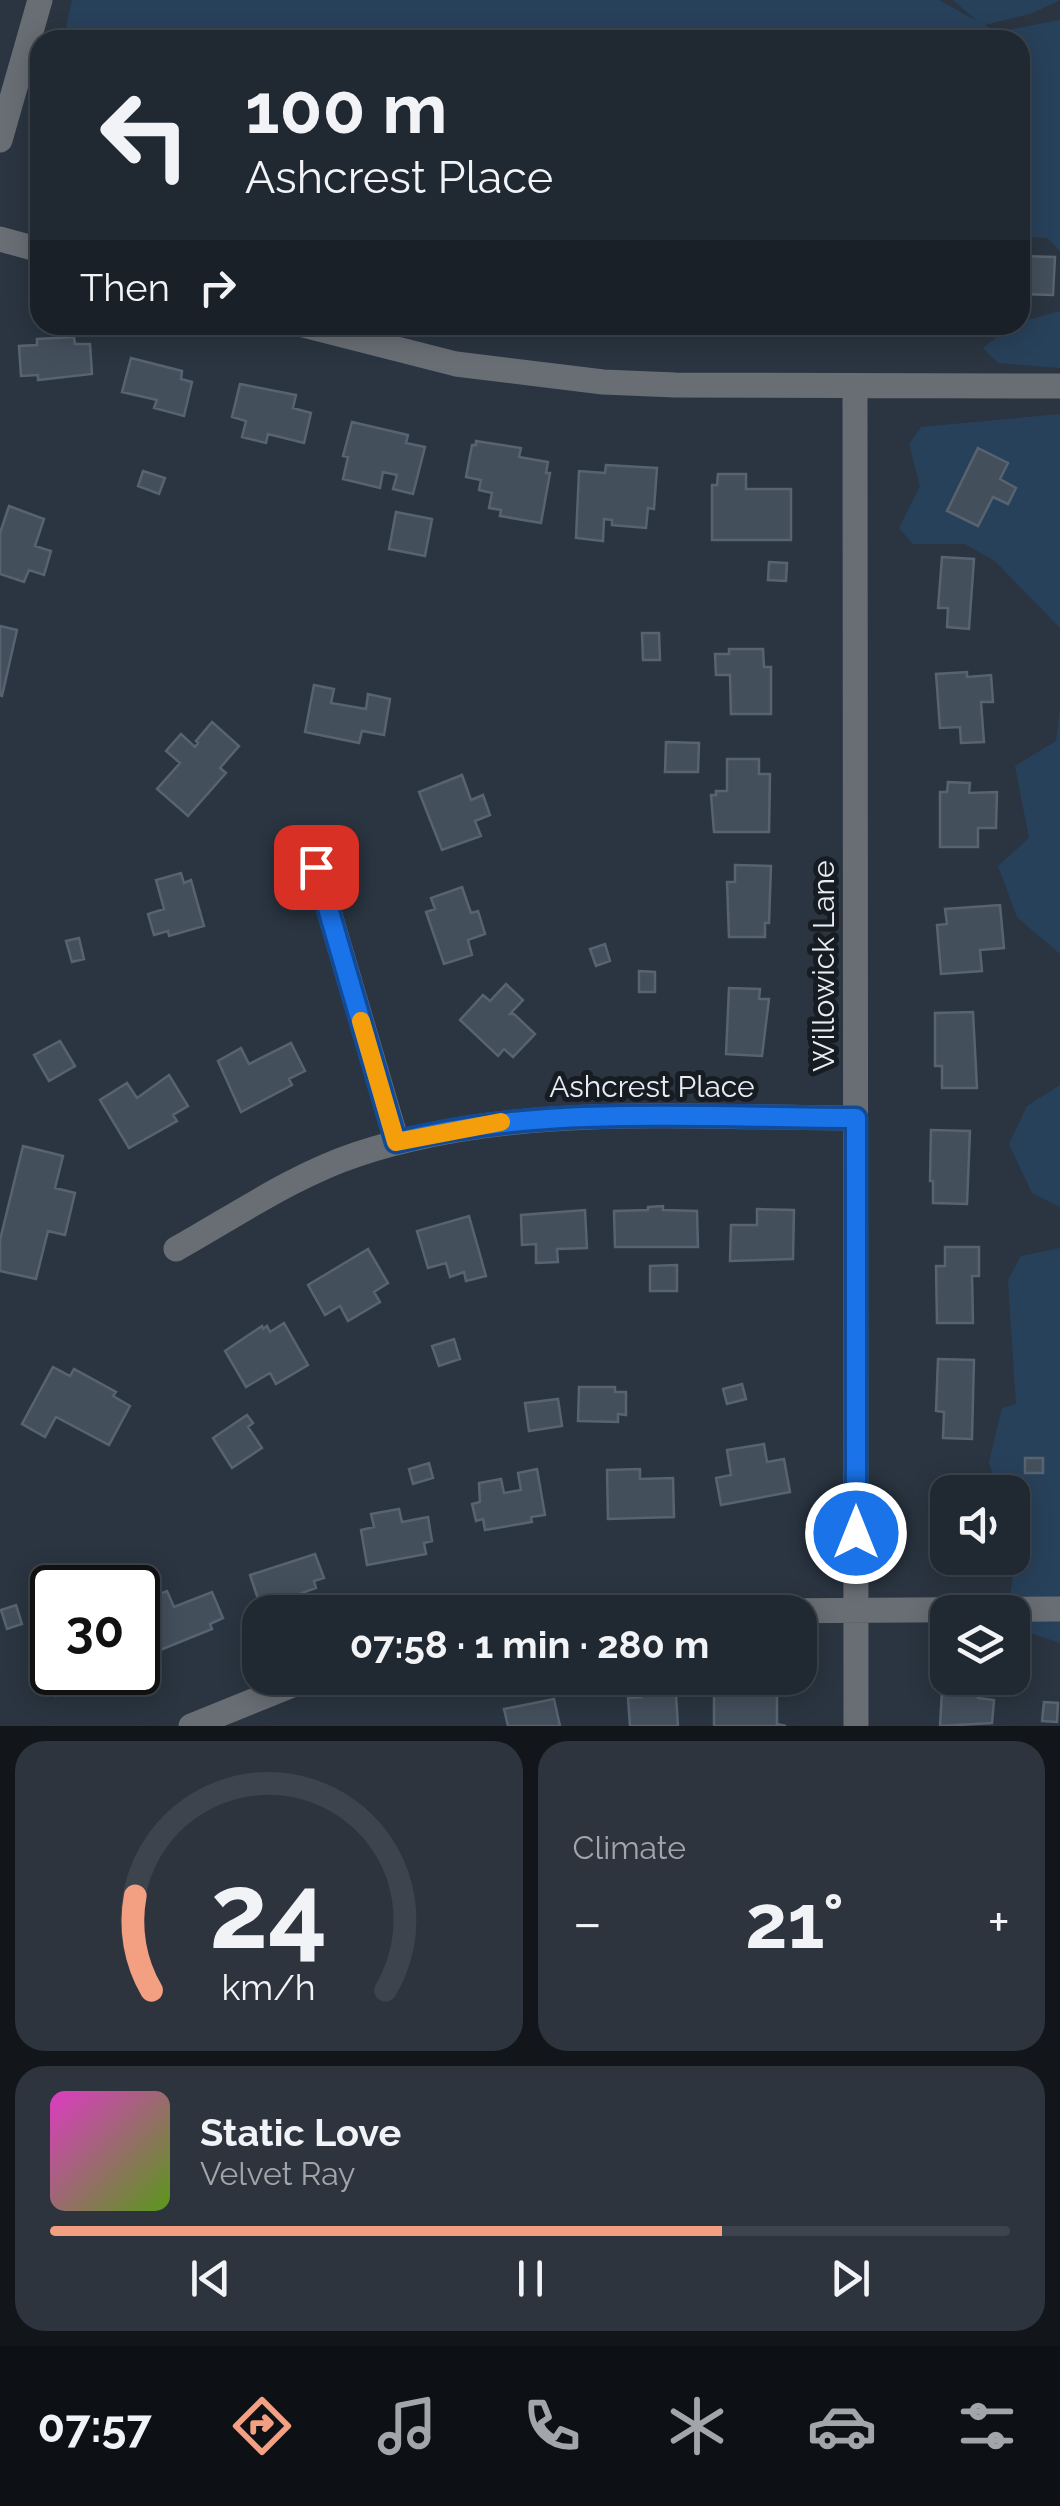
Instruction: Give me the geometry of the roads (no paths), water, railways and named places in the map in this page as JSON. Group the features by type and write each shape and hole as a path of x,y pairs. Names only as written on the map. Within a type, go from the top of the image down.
{"street":[{"path":"31,30 40,0"},
{"path":"0,140 30,35"},
{"path":"0,239 30,247"},
{"path":"342,335 456,364 603,382 1060,386"},
{"name":"Willowick Lane","path":"855,386 856,1726"},
{"path":"316,867 396,1142"},
{"name":"Ashcrest Place","path":"176,1249 320,1169 396,1142 498,1122 552,1118 856,1118"},
{"path":"817,1609 1060,1609"},
{"path":"191,1726 268,1695"}]}
